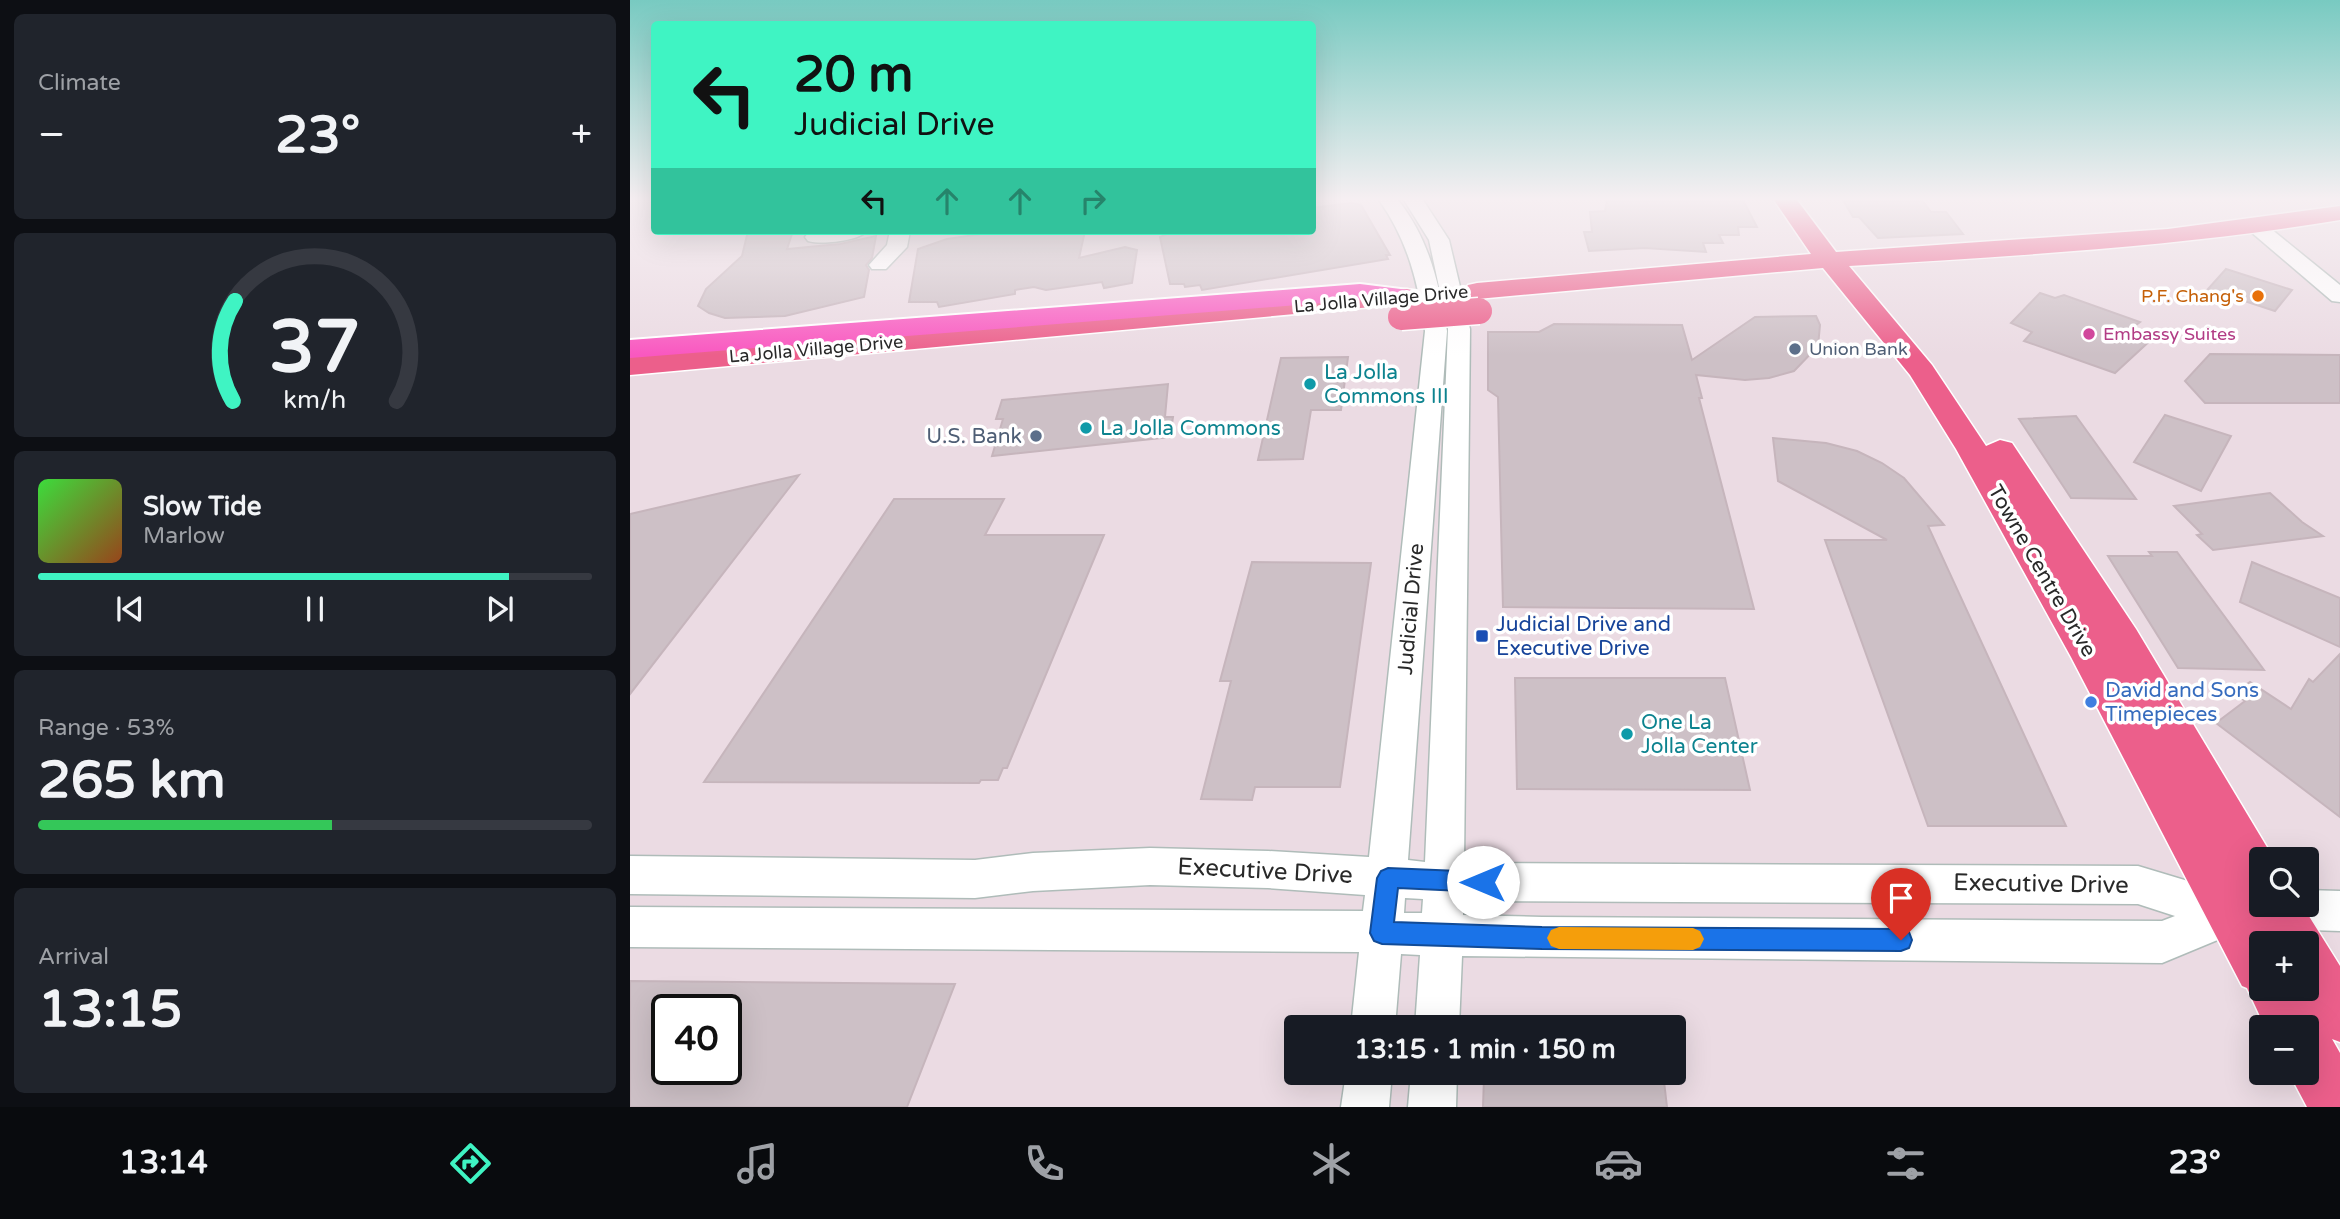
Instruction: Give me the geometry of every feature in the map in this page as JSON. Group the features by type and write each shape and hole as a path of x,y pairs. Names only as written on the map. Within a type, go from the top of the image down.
{"highway":[{"path":"630,349 1360,292 1404,307"}],"main road":[{"name":"Towne Centre Drive","path":"1837,252 1922,371 1972,449 2087,649 2249,883"},
{"name":"La Jolla Village Drive","path":"630,366 1478,301 1845,260 1961,252"},
{"name":"La Jolla Village Drive","path":"1845,260 1877,280 2110,263 2176,252"},
{"name":"Towne Centre Drive","path":"1877,280 1966,397 2101,608 2249,877"},
{"name":"La Jolla Village Drive","path":"630,383 1404,307"},
{"path":"2319,981 2340,1015"},
{"path":"2319,1071 2339,1107"}],"street":[{"path":"879,265 892,252"},
{"name":"Judicial Drive","path":"1374,1015 1436,331 1428,276 1419,252"},
{"name":"Judicial Drive","path":"1438,1015 1457,482 1458,329 1442,252"},
{"path":"2286,252 2340,296"},
{"name":"Executive Drive","path":"630,875 975,880 1026,871 1105,865 1443,882 2137,885 2249,907"},
{"name":"Executive Drive","path":"2319,911 2340,911"},
{"name":"Executive Drive","path":"630,927 1025,928 1542,938 2162,942 2249,917"},
{"path":"1365,1107 1368,1085"},
{"path":"1432,1107 1433,1085"}],"building":[{"path":"743,252 873,252 866,265 869,270 864,297 785,316 725,318 698,306 706,289 742,256"},
{"path":"918,252 1080,252 1079,258 1106,252 1137,252 1132,283 1104,288 1102,282 1046,290 1034,287 1015,290 1015,294 939,307 937,302 909,302"},
{"path":"1163,252 1388,252 1390,255 1386,255 1388,259 1202,290 1200,285 1185,287 1184,284 1170,284"},
{"name":"P.F. Chang's","path":"2226,269 2292,290 2275,311 2208,289"},
{"name":"Embassy Suites","path":"2040,293 2055,298 2064,295 2140,322 2132,328 2154,337 2115,373 2024,341 2032,332 2011,323"},
{"path":"1816,316 1820,325 1818,346 1794,371 1769,378 1745,380 1696,375 1702,398 1699,398 1754,609 1503,607 1498,397 1488,390 1488,332 1539,332 1554,324 1682,325 1692,360 1755,317"},
{"path":"2210,354 2340,355 2340,403 2205,403 2185,381"},
{"name":"La Jolla Commons III","path":"1348,357 1341,410 1311,410 1303,459 1258,460 1281,358"},
{"name":"La Jolla Commons","path":"1168,384 1165,417 1173,417 1170,437 992,456 1003,419 996,419 1002,400"},
{"path":"2165,415 2231,436 2201,491 2134,462"},
{"path":"2076,416 2136,499 2071,498 2019,419"},
{"path":"1773,438 1826,443 1857,451 1882,463 1904,478 1944,525 1928,526 2066,826 1928,826 1825,540 1887,540 1778,481"},
{"path":"799,475 630,694 630,514"},
{"path":"2270,493 2302,522 2323,536 2213,550 2197,535 2202,534 2174,506"},
{"path":"894,499 1004,499 985,535 1104,535 1007,768 1003,768 998,780 981,780 979,783 704,782"},
{"path":"2149,552 2177,552 2264,670 2178,668 2108,556 2152,556"},
{"path":"1252,562 1371,563 1340,787 1255,787 1252,800 1201,799 1231,681 1220,681"},
{"path":"2252,562 2340,598 2340,647 2240,602"},
{"path":"2340,654 2340,817 2216,723 2245,701 2234,693 2250,682 2291,709 2309,679 2313,682"},
{"name":"One La Jolla Center","path":"1515,678 1725,678 1750,790 1517,789"},
{"path":"630,981 955,984 907,1107 630,1107"},
{"path":"1484,1085 1664,1085 1667,1107 1483,1107"}],"slow traffic":[{"path":"1559,938 1693,939"}],"place":[{"name":"P.F. Chang's","path":"2258,296"},
{"name":"Embassy Suites","path":"2089,334"},
{"name":"Union Bank","path":"1795,349"},
{"name":"La Jolla Commons III","path":"1310,384"},
{"name":"La Jolla Commons","path":"1086,428"},
{"name":"U.S. Bank","path":"1036,436"},
{"name":"Judicial Drive and Executive Drive","path":"1482,636"},
{"name":"David and Sons Timepieces","path":"2091,702"},
{"name":"One La Jolla Center","path":"1627,734"}],"route":[{"path":"1483,882 1388,878 1382,933 1542,938 1901,940"}]}
